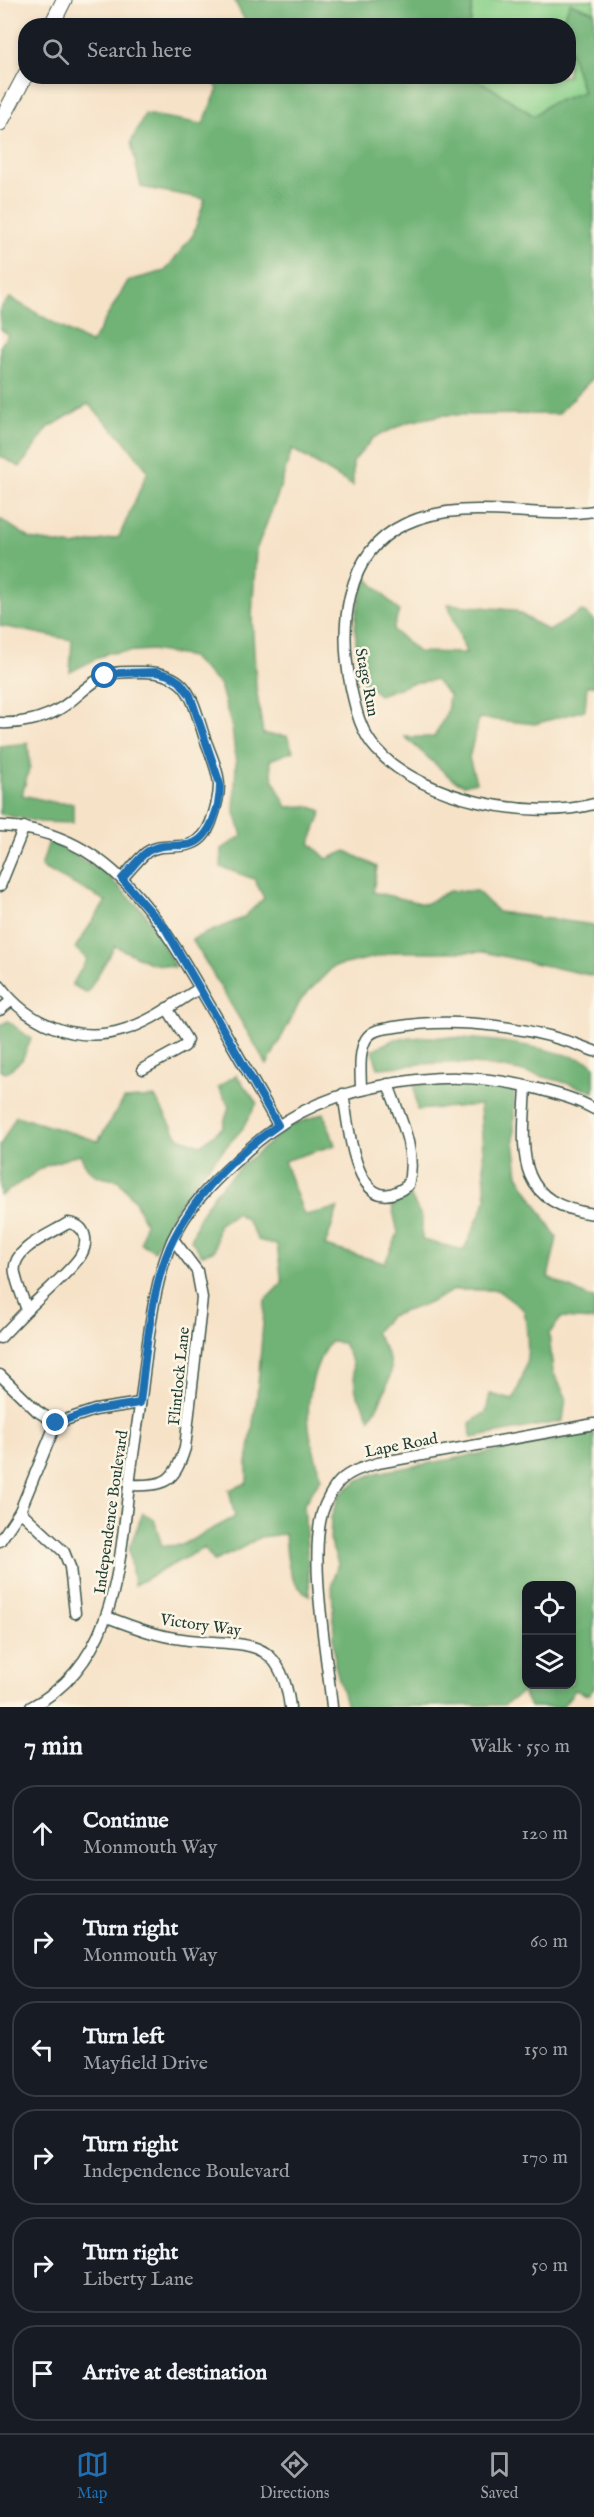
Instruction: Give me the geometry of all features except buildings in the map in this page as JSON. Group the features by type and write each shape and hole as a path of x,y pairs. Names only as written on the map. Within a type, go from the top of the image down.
{"main road":[{"path":"55,18 64,0"},
{"path":"0,123 21,84"}],"street":[{"name":"Stage Run","path":"594,511 573,514 452,510 425,516 402,525 375,546 362,563 354,580 344,637 347,669 358,717 376,749 393,767 416,781 464,799 488,805 531,808 583,807 594,804"},
{"path":"0,723 11,724 35,719 60,709 105,676 120,673 157,672 171,676 180,682 190,695 216,770 220,797 209,827 198,841 188,845 158,847 147,852 122,879"},
{"path":"0,826 24,827 73,845 96,858 122,879 165,928 278,1125"},
{"path":"0,886 24,827"},
{"path":"0,986 11,1001 39,1022 64,1031 102,1035 124,1030 156,1016 200,988"},
{"path":"0,1010 11,1001"},
{"path":"143,1070 185,1046 187,1040 167,1008"},
{"path":"361,1090 361,1058 366,1040 375,1031 406,1025 441,1023 512,1029 551,1036 594,1051"},
{"name":"Independence Boulevard","path":"31,1707 45,1700 76,1669 90,1650 107,1617 121,1563 150,1321 166,1257 173,1239 205,1190 261,1137 305,1109 343,1094 388,1084 435,1077 490,1078 557,1094 594,1108"},
{"path":"343,1094 357,1166 364,1184 376,1192 400,1192 408,1185 412,1161 407,1138 388,1084"},
{"path":"526,1086 524,1155 535,1187 554,1203 594,1214"},
{"path":"0,1338 80,1258 85,1236 78,1224 68,1223 24,1250 15,1262 14,1272 27,1310"},
{"name":"Flintlock Lane","path":"129,1485 154,1486 166,1482 179,1469 186,1448 202,1298 197,1271 173,1239"},
{"path":"0,1375 37,1411 56,1423"},
{"path":"0,1541 6,1523 20,1511 56,1423 95,1410 140,1403"},
{"name":"Lape Road","path":"332,1707 319,1580 319,1544 322,1513 340,1480 360,1468 378,1463 594,1424"},
{"path":"20,1511 64,1552 70,1567 75,1613"},
{"name":"Victory Way","path":"107,1617 141,1630 182,1640 239,1643 261,1649 273,1657 281,1669 290,1707"}],"green space":[{"path":"234,0 473,0 471,18 244,18"},
{"path":"473,0 594,0 594,12 570,3 565,18 471,18"},
{"path":"570,3 594,12 594,377 558,414 443,415 408,422 373,438 353,462 353,486 292,449 277,497 256,550 252,617 256,686 263,734 287,736 293,751 270,760 273,779 287,807 308,806 322,811 310,843 327,859 346,851 377,867 373,892 425,904 449,891 477,891 498,912 594,925 594,976 483,952 397,952 333,967 302,998 267,1065 192,939 243,918 264,898 254,879 221,867 222,849 242,836 234,809 236,764 232,728 220,685 191,657 152,650 108,653 70,672 72,640 0,626 0,519 31,539 73,546 119,537 148,471 123,439 88,404 48,428 20,467 0,456 0,347 8,335 0,328 0,308 10,298 91,344 128,281 165,271 193,235 205,199 141,187 131,142 145,114 203,124 218,89 215,84 484,84 534,116 549,104 583,92 576,70 576,18 564,18"},
{"path":"576,70 583,92 549,104 534,116 484,84 576,84"},
{"path":"367,578 399,611 393,630 418,652 466,653 448,604 514,610 549,631 582,611 594,620 594,686 587,686 585,710 535,724 479,718 469,758 476,782 464,785 452,779 405,737 434,737 447,712 449,695 435,680 412,683 379,695 361,679 355,628 358,605"},
{"path":"28,743 30,766 22,795 57,803 73,803 73,823 40,822 0,814 0,746"},
{"path":"49,841 103,871 145,913 175,967 150,963 115,946 87,993 72,985 87,959 75,948 106,901 41,867"},
{"path":"8,1021 31,1039 22,1060 6,1073 0,1071 0,1025"},
{"path":"468,1038 508,1043 548,1050 588,1061 594,1065 594,1092 540,1076 485,1065 439,1063 378,1068 372,1050 395,1039"},
{"path":"236,1075 257,1103 243,1128 196,1180 174,1211 154,1251 141,1243 145,1223 135,1201 118,1180 104,1178 90,1171 80,1154 45,1166 0,1196 0,1146 16,1116 98,1141 124,1099 155,1097 178,1137 201,1145 223,1127 229,1106 218,1087"},
{"path":"460,1083 514,1090 514,1141 518,1175 557,1238 548,1277 594,1298 594,1320 561,1318 549,1334 553,1372 566,1397 563,1421 471,1438 470,1423 486,1412 490,1394 513,1400 526,1366 528,1346 526,1323 524,1310 497,1290 454,1290 427,1304 390,1316 375,1332 388,1357 391,1372 384,1393 370,1418 356,1392 352,1362 343,1343 330,1342 319,1361 312,1383 308,1416 311,1440 321,1478 304,1504 310,1595 296,1584 292,1577 287,1560 285,1534 260,1537 214,1561 204,1548 134,1585 129,1548 143,1513 154,1519 162,1546 182,1545 235,1517 229,1490 247,1483 247,1463 257,1396 265,1300 282,1283 277,1245 258,1240 246,1219 236,1213 218,1225 215,1250 202,1255 191,1240 200,1215 215,1193 240,1167 290,1126 324,1113 335,1145 284,1161 304,1215 338,1208 325,1246 385,1263 398,1233 391,1201 409,1193 422,1218 422,1240 464,1250 486,1200 480,1105 417,1110 414,1085"},
{"path":"594,1433 594,1689 587,1695 575,1690 562,1707 530,1707 523,1692 504,1705 347,1707 335,1665 332,1583 338,1563 330,1542 331,1518 340,1494 357,1481 376,1473"}],"route":[{"path":"56,1423 95,1410 140,1403 150,1321 166,1257 173,1239 191,1208 205,1190 261,1137 278,1125 165,928 122,879 147,852 158,847 188,845 198,841 206,834 209,827 220,797 220,784 190,695 180,682 171,676 157,672 120,673 105,676"}]}
